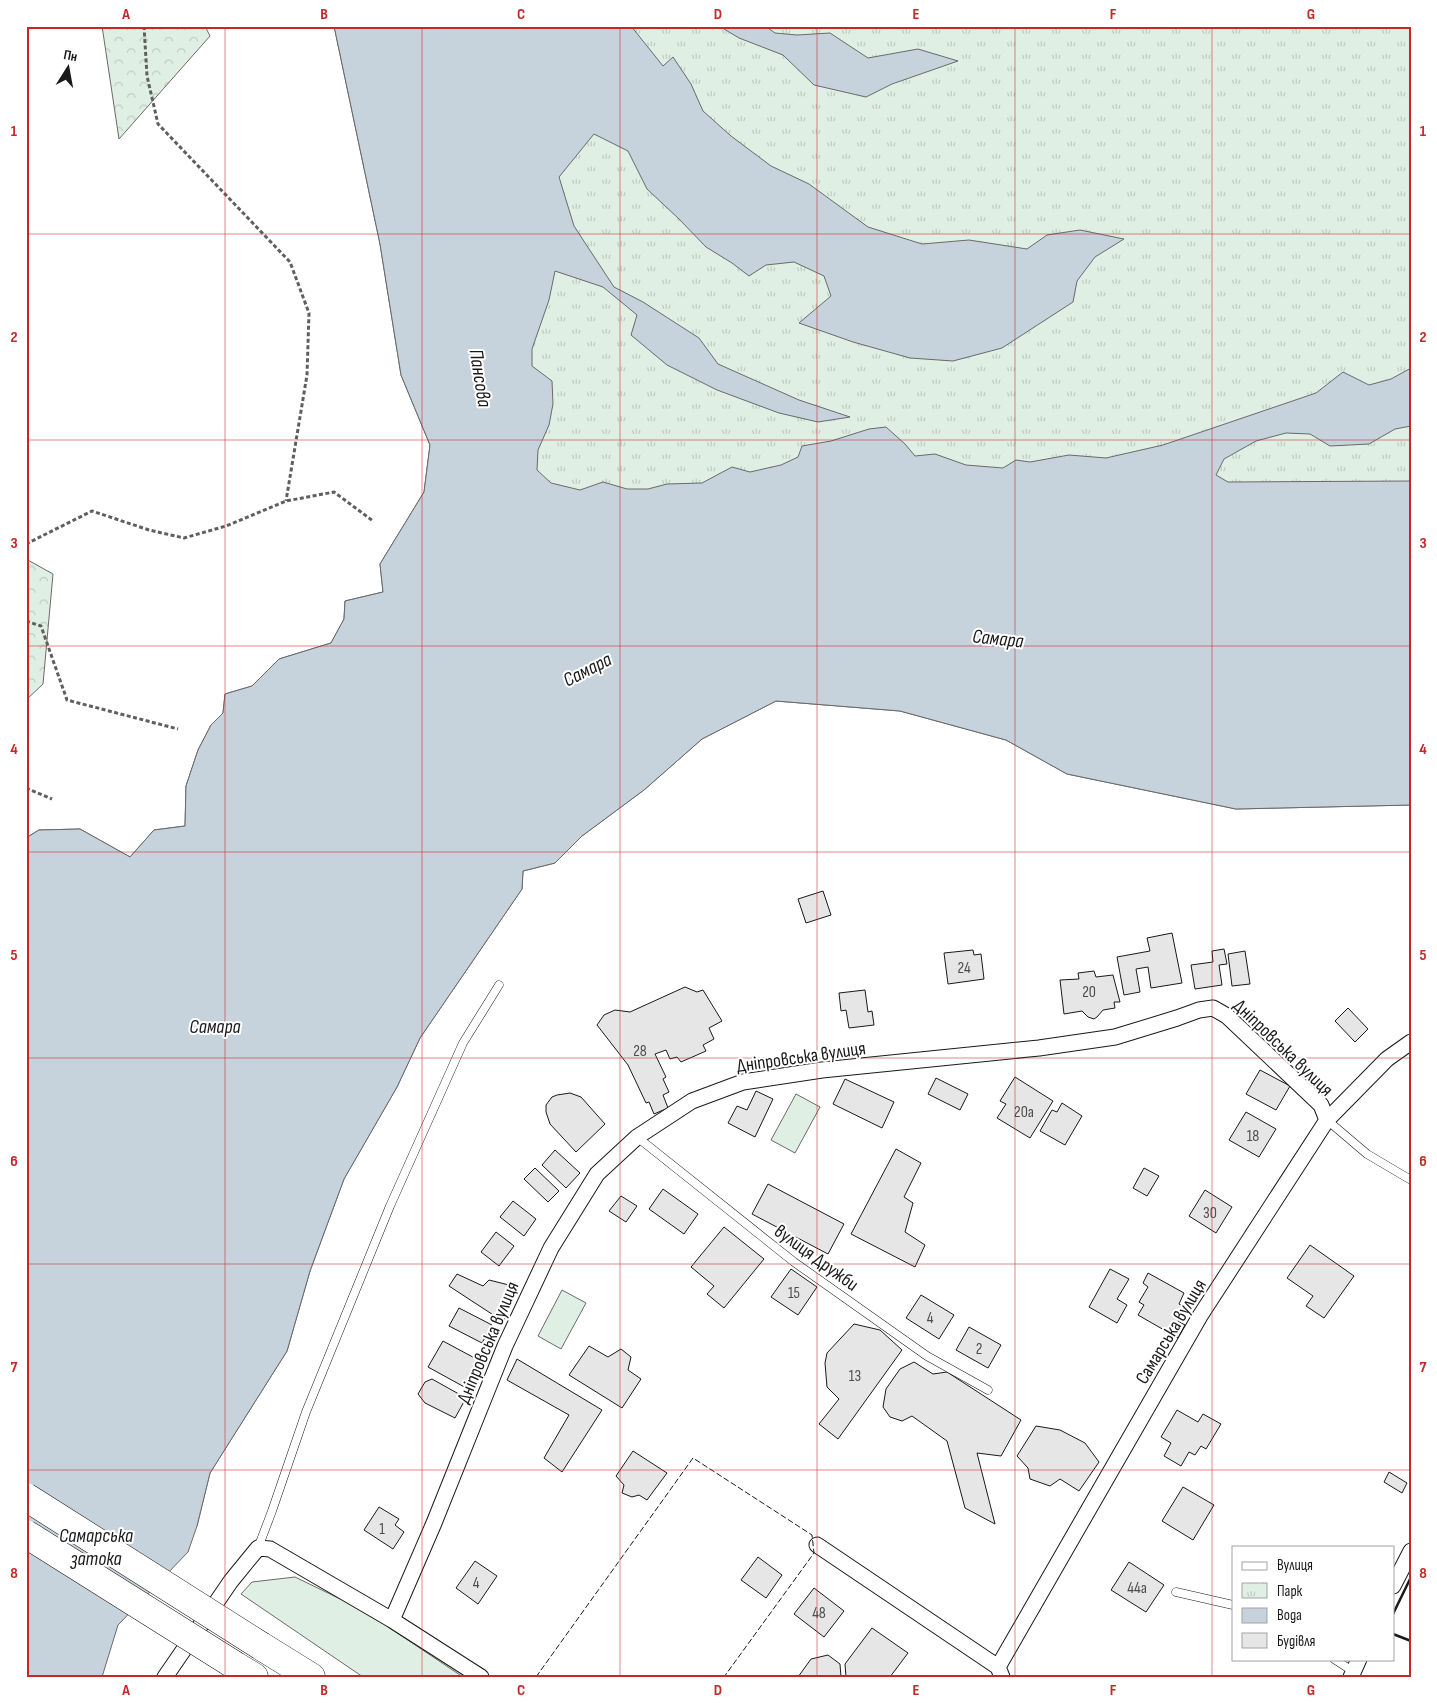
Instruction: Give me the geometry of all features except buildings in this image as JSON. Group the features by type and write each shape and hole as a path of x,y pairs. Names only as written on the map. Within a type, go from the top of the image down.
{"highway":[{"path":"26,1497 311,1677"},
{"path":"26,1534 245,1671"}],"street":[{"name":"Дніпровська вулиця","path":"392,1620 434,1523 506,1346 551,1248 597,1174 637,1136 692,1101 743,1082 822,1070 1039,1048 1115,1037 1199,1010 1213,1008 1227,1016 1320,1105 1327,1120"},
{"name":"Самарська вулиця","path":"817,1544 1000,1672 1200,1316 1327,1120 1387,1059 1411,1042"},
{"path":"165,1677 231,1581 258,1548 270,1549 392,1620 481,1677"},
{"path":"1394,1584 1411,1551"}],"lane":[{"path":"258,1548 306,1412 390,1206 463,1043 499,985"},
{"path":"1327,1120 1367,1154 1411,1180"},
{"name":"вулиця Дружби","path":"637,1136 709,1196 802,1268 927,1356 988,1390"},
{"path":"1176,1592 1232,1605"},
{"path":"1336,1660 1355,1669"}],"path":[{"path":"144,26 147,76 158,124 290,262 309,312 307,375 286,501"},
{"path":"26,544 92,511 149,530 184,538 226,526 286,501 334,492 373,521"},
{"path":"26,622 41,626 67,700 178,729"},
{"path":"26,788 52,799"}],"green space":[{"path":"102,26 205,26 210,36 119,139"},
{"name":"Самара","path":"334,26 1411,26 1411,805 1236,809 1067,774 1006,740 900,711 776,701 702,739 644,790 582,836 555,863 523,871 522,889 420,1038 397,1087 344,1179 310,1271 287,1351 210,1473 197,1526 26,838 39,830 80,829 130,857 154,830 185,826 186,786 198,750 211,725 223,713 225,694 252,686 279,659 331,643 344,619 345,601 383,592 380,564 424,492 430,445 401,375 380,244"},
{"path":"26,559 53,574 43,684 26,700"},
{"path":"796,1094 820,1107 795,1153 771,1140"},
{"path":"562,1290 586,1303 561,1349 538,1336"},
{"path":"295,1577 363,1610 463,1677 363,1677 241,1594 252,1582"}],"water":[{"name":"Самара","path":"334,26 631,26 663,66 673,57 691,84 703,111 731,136 771,166 809,184 868,227 922,244 969,240 1027,249 1047,235 1080,230 1124,239 1095,257 1077,281 1073,302 1002,348 953,361 910,358 853,342 799,323 831,296 824,276 794,262 766,265 749,276 706,247 647,189 628,151 594,134 559,177 574,226 614,287 643,302 699,338 718,364 799,400 850,417 818,422 779,413 717,390 667,365 631,335 637,315 603,287 555,271 549,300 532,349 532,366 552,381 553,404 549,425 538,450 537,470 551,483 580,490 603,482 627,489 648,489 667,484 702,483 732,467 750,472 781,465 798,457 802,446 831,441 869,429 886,427 915,456 935,454 966,465 1003,468 1016,460 1030,462 1069,455 1106,458 1163,445 1316,393 1343,372 1369,385 1391,379 1411,368 1411,426 1395,429 1369,444 1330,446 1310,434 1286,433 1256,441 1224,459 1216,475 1228,482 1411,481 1411,805 1236,809 1067,774 1006,740 900,711 776,701 702,739 644,790 582,836 555,863 523,871 522,889 420,1038 397,1087 344,1179 310,1271 287,1351 210,1473 197,1526 188,1552 118,1625 102,1677 26,1677 26,838 39,830 80,829 130,857 154,830 185,826 186,786 198,750 211,725 223,713 225,694 252,686 279,659 331,643 344,619 345,601 383,592 380,564 424,492 430,445 401,375 380,244"},
{"path":"719,26 765,26 775,33 797,35 830,33 868,58 918,49 958,61 892,84 866,97 814,85 783,55 739,38"}],"fence":[{"path":"536,1677 693,1458 812,1535 814,1553 724,1677"}],"wall":[{"path":"1394,1612 1411,1577"},
{"path":"1394,1634 1411,1641"}],"water label":[{"name":"Пансова","path":"481,378"},
{"name":"Самарська затока","path":"96,1546"}]}
